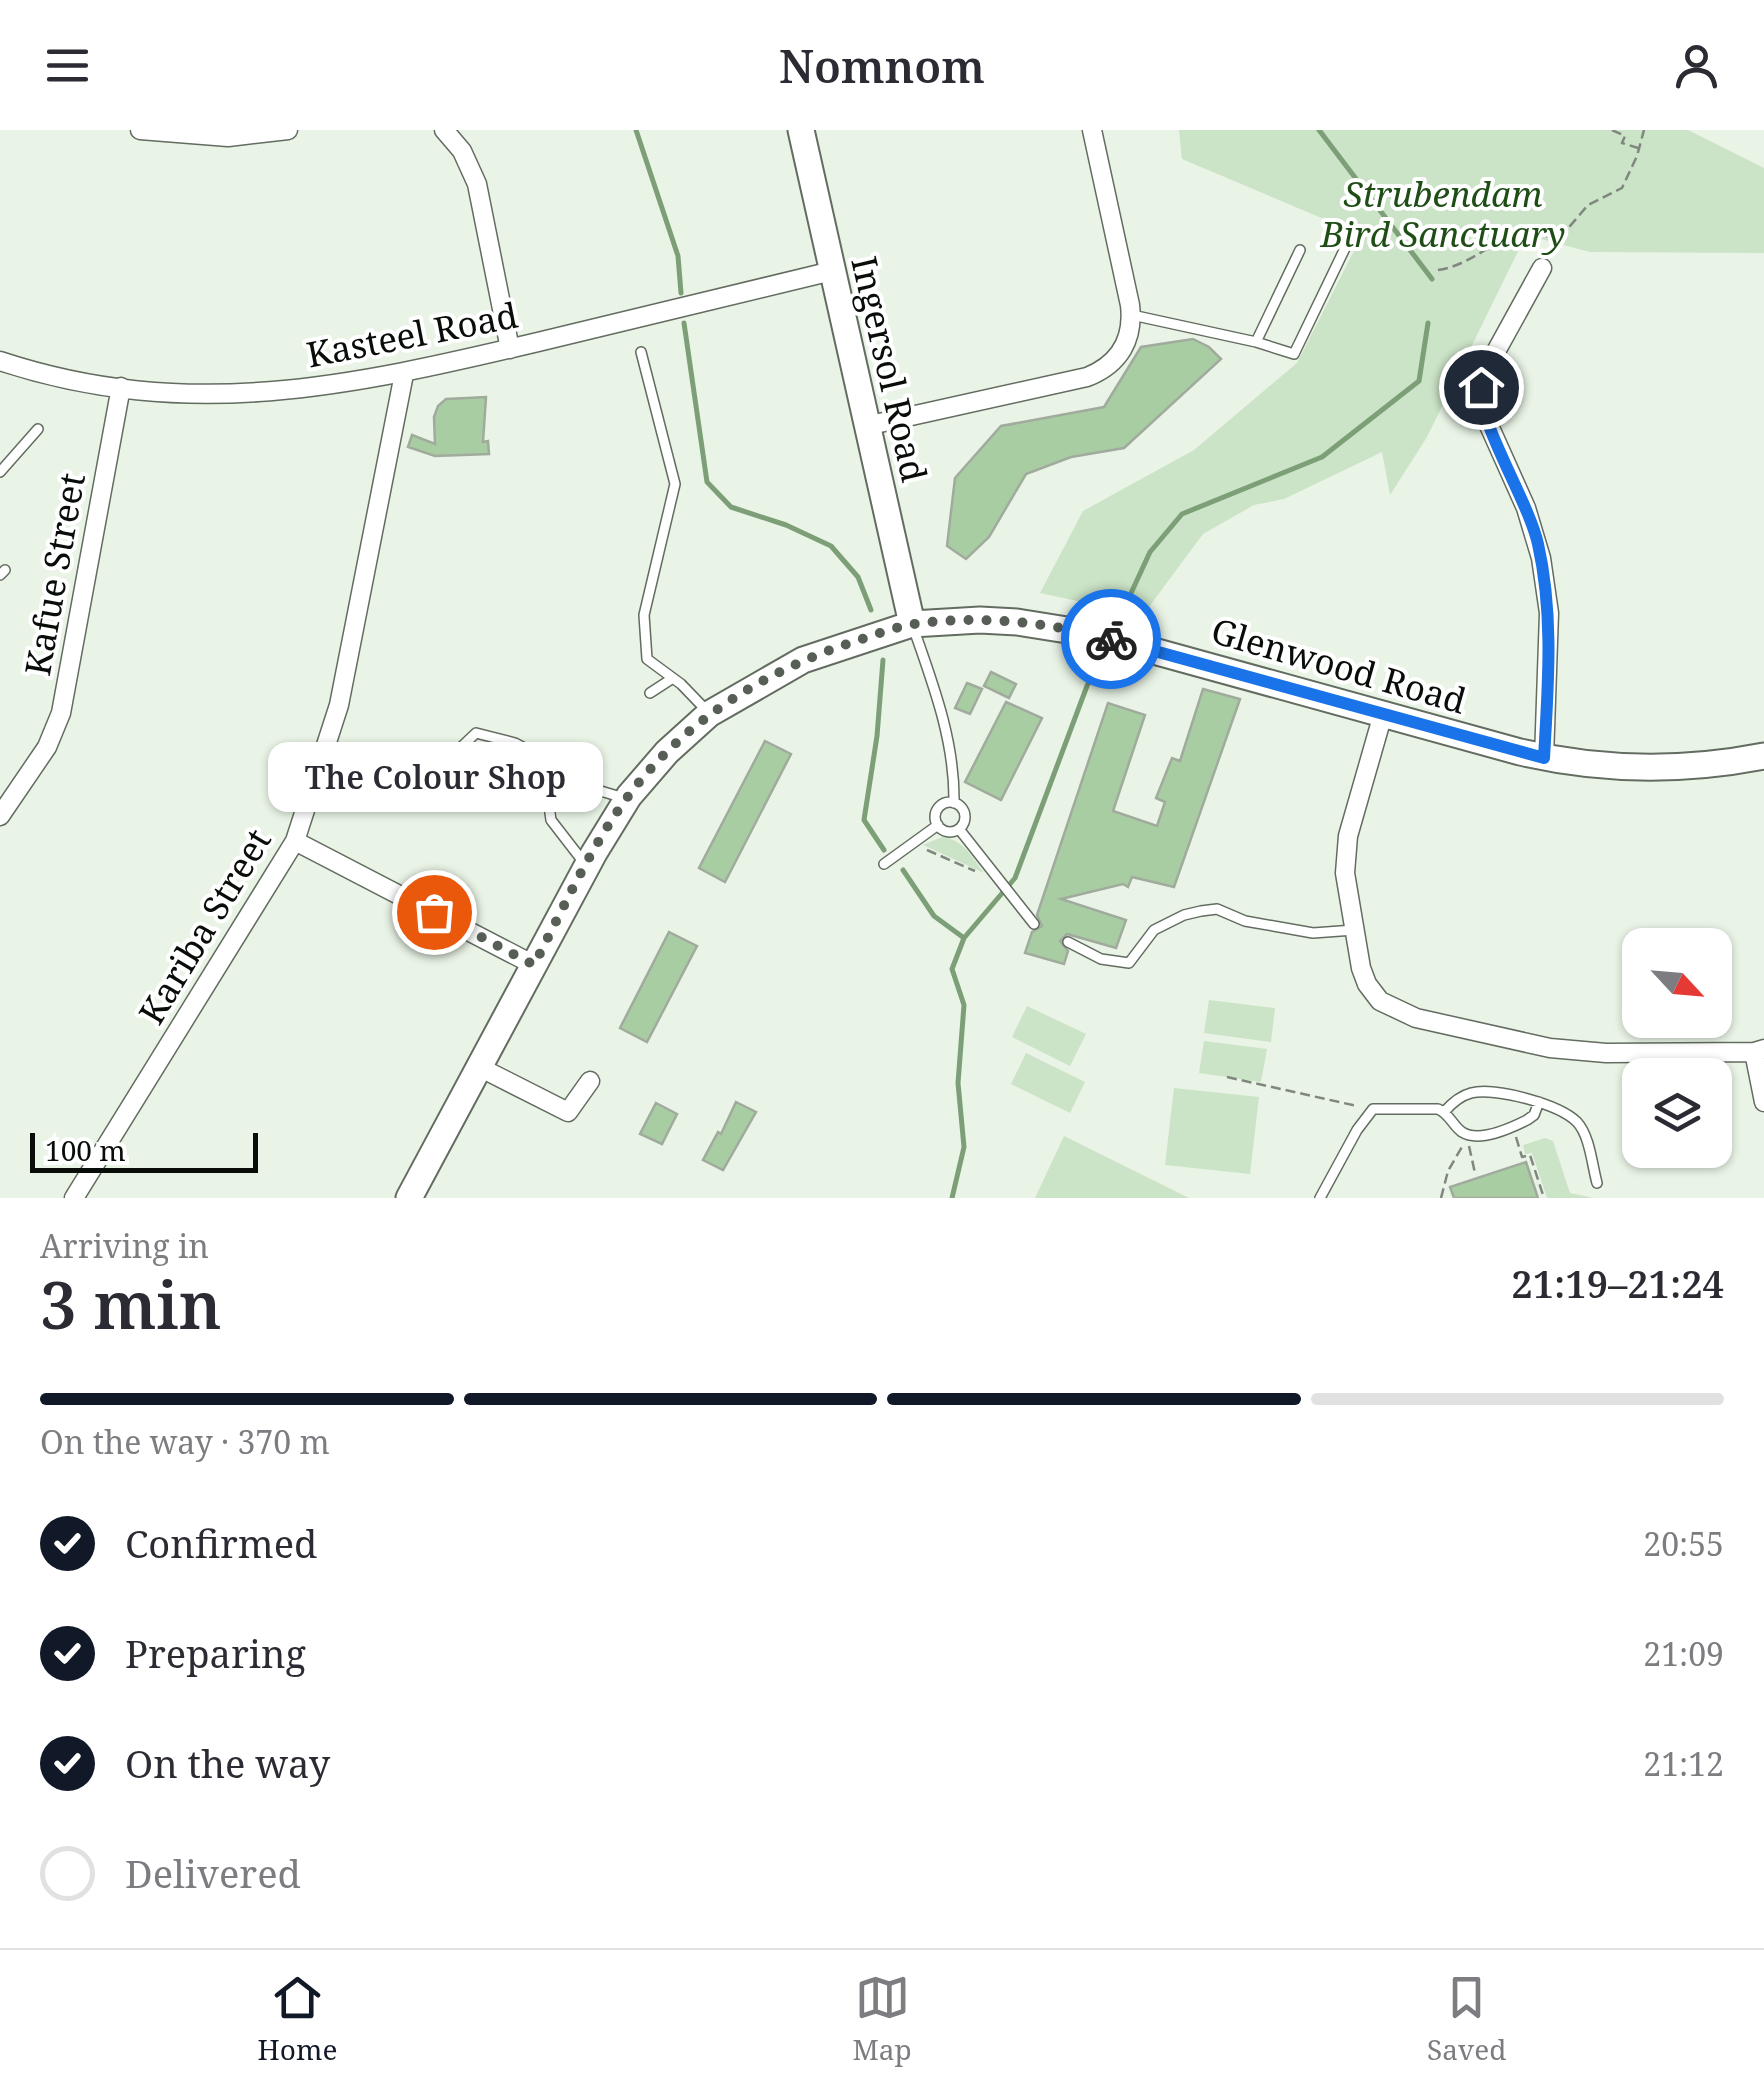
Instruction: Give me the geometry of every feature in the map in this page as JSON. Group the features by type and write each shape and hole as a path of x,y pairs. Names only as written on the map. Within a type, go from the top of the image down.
{"street":[{"path":"140,130 228,136 288,130"},
{"path":"444,130 462,151 477,184 510,348"},
{"name":"Ingersol Road","path":"801,130 912,624"},
{"path":"866,426 1095,374 1120,354 1131,335 1132,316 1092,130"},
{"path":"1542,268 1493,357 1480,395 1487,421 1526,508 1542,569 1549,613 1544,758"},
{"name":"Kasteel Road","path":"0,361 46,374 121,387 190,393 275,392 341,385 404,374 832,271"},
{"name":"Kariba Street","path":"74,1198 295,841 339,705 404,374"},
{"name":"Kafue Street","path":"0,816 47,747 61,713 121,387"},
{"name":"Glenwood Road","path":"409,1198 587,866 627,799 667,752 710,714 794,664 912,624 980,620 1092,634 1544,758 1610,767 1692,768 1764,756"},
{"path":"1384,714 1347,844 1346,888 1364,979 1375,996 1394,1010 1416,1018 1550,1048 1606,1053 1759,1051 1764,1102"},
{"path":"295,841 534,965"},
{"path":"481,1068 568,1112 590,1082"}],"lane":[{"path":"1132,316 1256,342 1294,354 1348,242"},
{"path":"1256,342 1300,250"},
{"path":"640,352 675,484 644,615 647,659 710,714"},
{"path":"0,472 38,429"},
{"path":"912,624 940,706 953,766 954,803"},
{"path":"650,692 673,678"},
{"path":"457,752 476,733 515,742 594,789 627,799"},
{"path":"547,792 551,820 587,866"},
{"path":"946,802 954,803 965,814 959,829 948,832 938,825 938,808 946,802"},
{"path":"884,864 938,825"},
{"path":"959,829 1034,924"},
{"path":"1068,942 1109,962 1129,962 1154,930 1184,915 1217,909 1245,921 1296,930 1327,934 1354,930"},
{"path":"1320,1198 1357,1130 1373,1110 1445,1111 1475,1092 1539,1102 1576,1122 1586,1140 1596,1183"},
{"path":"1445,1111 1458,1129 1469,1135 1484,1135 1532,1117 1539,1102"}],"path":[{"path":"1612,130 1625,136 1622,143 1639,148"},
{"path":"1438,270 1468,262 1507,236 1525,230 1535,228 1551,240 1560,240 1588,205 1619,192 1644,130"},
{"path":"915,842 988,876 994,872"},
{"path":"1226,1077 1373,1110"},
{"path":"1513,1126 1522,1157 1530,1156 1544,1198"},
{"path":"1469,1135 1475,1173"},
{"path":"1441,1198 1448,1171 1469,1135"}],"green space":[{"name":"Strubendam Bird Sanctuary","path":"1179,130 1688,130 1764,168 1764,253 1590,252 1526,235 1427,437 1390,495 1382,452 1284,499 1254,505 1203,534 1143,615 1040,593 1083,511 1194,450 1297,363 1362,235 1182,159"},
{"path":"942,837 961,845 984,873 923,845"},
{"path":"1209,1000 1275,1008 1271,1042 1204,1033"},
{"path":"1027,1006 1086,1034 1070,1066 1012,1037"},
{"path":"1204,1041 1267,1049 1261,1082 1199,1073"},
{"path":"1026,1053 1085,1082 1070,1113 1011,1084"},
{"path":"1174,1088 1259,1097 1250,1174 1165,1165"},
{"path":"1064,1136 1189,1198 1035,1198"},
{"path":"1545,1138 1553,1141 1570,1193 1594,1198 1547,1198 1532,1153 1525,1154 1523,1145"}],"building":[{"path":"1193,339 1221,359 1124,448 1071,457 1026,474 989,537 966,559 947,546 955,478 1001,426 1104,407 1141,347"},
{"path":"486,397 483,442 488,441 489,454 435,456 408,447 412,435 435,444 434,417 446,399"},
{"path":"991,672 1016,684 1009,698 984,686"},
{"path":"967,683 982,689 970,714 955,708"},
{"path":"1203,689 1240,699 1174,887 1132,877 1128,887 1123,884 1061,899 1126,920 1116,948 1067,934 1060,941 1068,951 1064,964 1025,953 1032,932 1042,926 1037,915 1108,703 1145,715 1113,811 1157,826 1165,802 1156,798 1172,758 1180,761"},
{"path":"1006,702 1042,718 1001,800 965,782"},
{"path":"765,741 791,754 725,882 699,868"},
{"path":"522,756 574,785 565,801 556,796 551,785 540,788 513,775"},
{"path":"669,932 697,946 647,1042 620,1028"},
{"path":"736,1102 756,1112 723,1170 703,1160"},
{"path":"656,1103 677,1114 662,1144 640,1134"},
{"path":"1526,1162 1538,1198 1454,1198 1450,1187"}],"waterway":[{"path":"636,130 678,256 681,293"},
{"path":"1319,130 1432,279"},
{"path":"684,323 707,482 731,507 786,525 831,546 858,577 871,610"},
{"path":"1114,630 1150,552 1182,514 1322,457 1419,381 1428,323"},
{"path":"952,1198 964,1147 958,1083 964,1005 952,969 964,938 1015,878 1087,686 1107,644"},
{"path":"883,660 877,736 864,820 884,850"},
{"path":"903,870 934,916 964,938"}],"way so far":[{"path":"434,912 534,965 615,818 656,764 728,700 804,660 897,628 943,621 1017,622 1111,639"}],"place":[{"name":"The Colour Shop","path":"434,912"}],"route":[{"path":"1111,639 1544,758 1549,636 1544,580 1536,536 1487,421 1481,387"}]}
